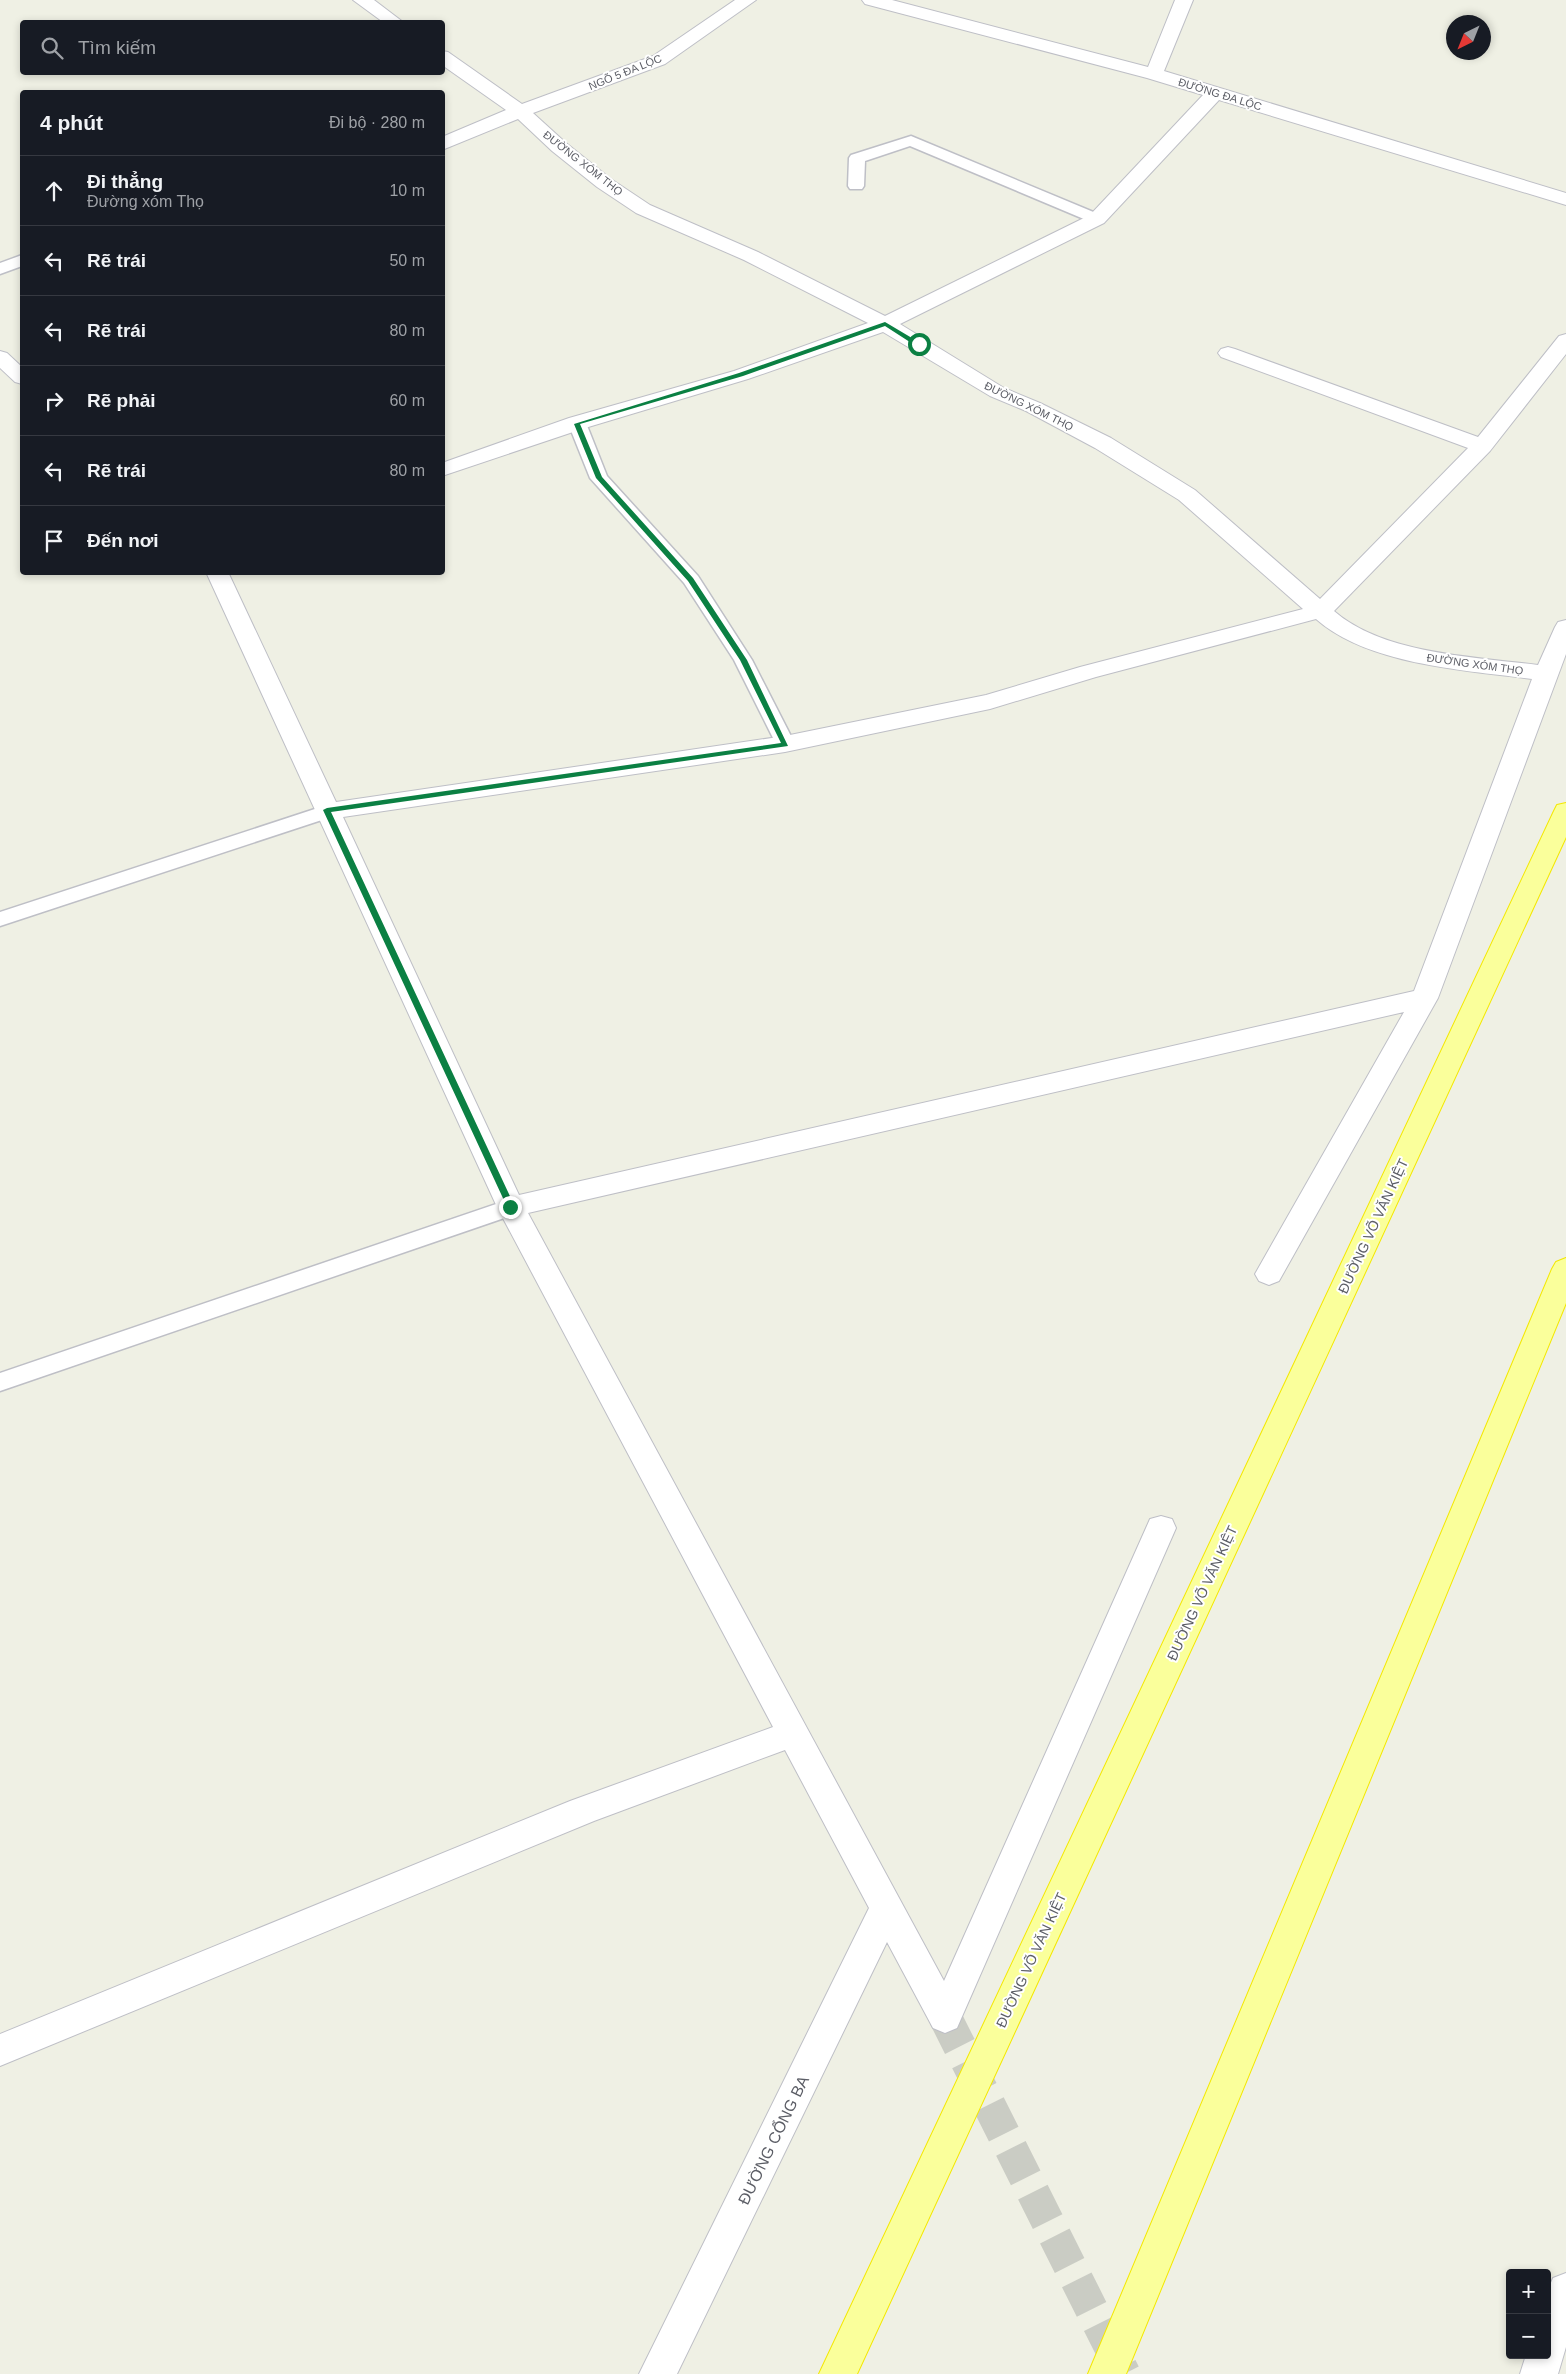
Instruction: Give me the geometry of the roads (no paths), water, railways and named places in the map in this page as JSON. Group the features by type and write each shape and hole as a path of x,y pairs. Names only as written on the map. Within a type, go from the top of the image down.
{"highway":[{"name":"ĐƯỜNG VÕ VĂN KIỆT","path":"838,2374 1566,811"},
{"path":"1107,2374 1566,1269"}],"street":[{"path":"362,0 391,20"},
{"name":"NGÕ 5 ĐA LỘC","path":"445,143 520,111 659,60 747,0"},
{"name":"ĐƯỜNG ĐA LỘC","path":"871,0 1154,74 1566,199"},
{"path":"1154,74 1184,0"},
{"name":"ĐƯỜNG XÓM THỌ","path":"445,58 520,111 559,147 604,183 643,209 751,256 885,324 997,392 1033,407 1104,443 1187,495 1339,628 1371,642 1430,659 1546,673"},
{"path":"445,469 577,424 741,375 885,324 1097,220 1216,92"},
{"path":"327,810 785,744 990,702 1088,672 1321,611 1482,446 1566,340"},
{"path":"1228,353 1482,446"},
{"path":"0,357 20,376"},
{"path":"218,575 510,1207 888,1907 945,2017 1161,1528"},
{"path":"1269,1274 1425,998 1546,673 1566,627"},
{"path":"510,1207 1425,998"},
{"path":"0,2050 582,1811 794,1733"},
{"name":"ĐƯỜNG CỔNG BA","path":"656,2373 888,1907"},
{"path":"1551,2338 1566,2291"},
{"path":"1539,2374 1544,2359"}],"lane":[{"path":"856,186 857,158 911,141 1097,220"},
{"path":"0,269 20,261"},
{"path":"577,424 599,478 691,580 744,660 785,744"},
{"path":"0,919 327,810"},
{"path":"0,1382 510,1207"}],"tunnel":[{"path":"945,2017 1124,2374"}]}
